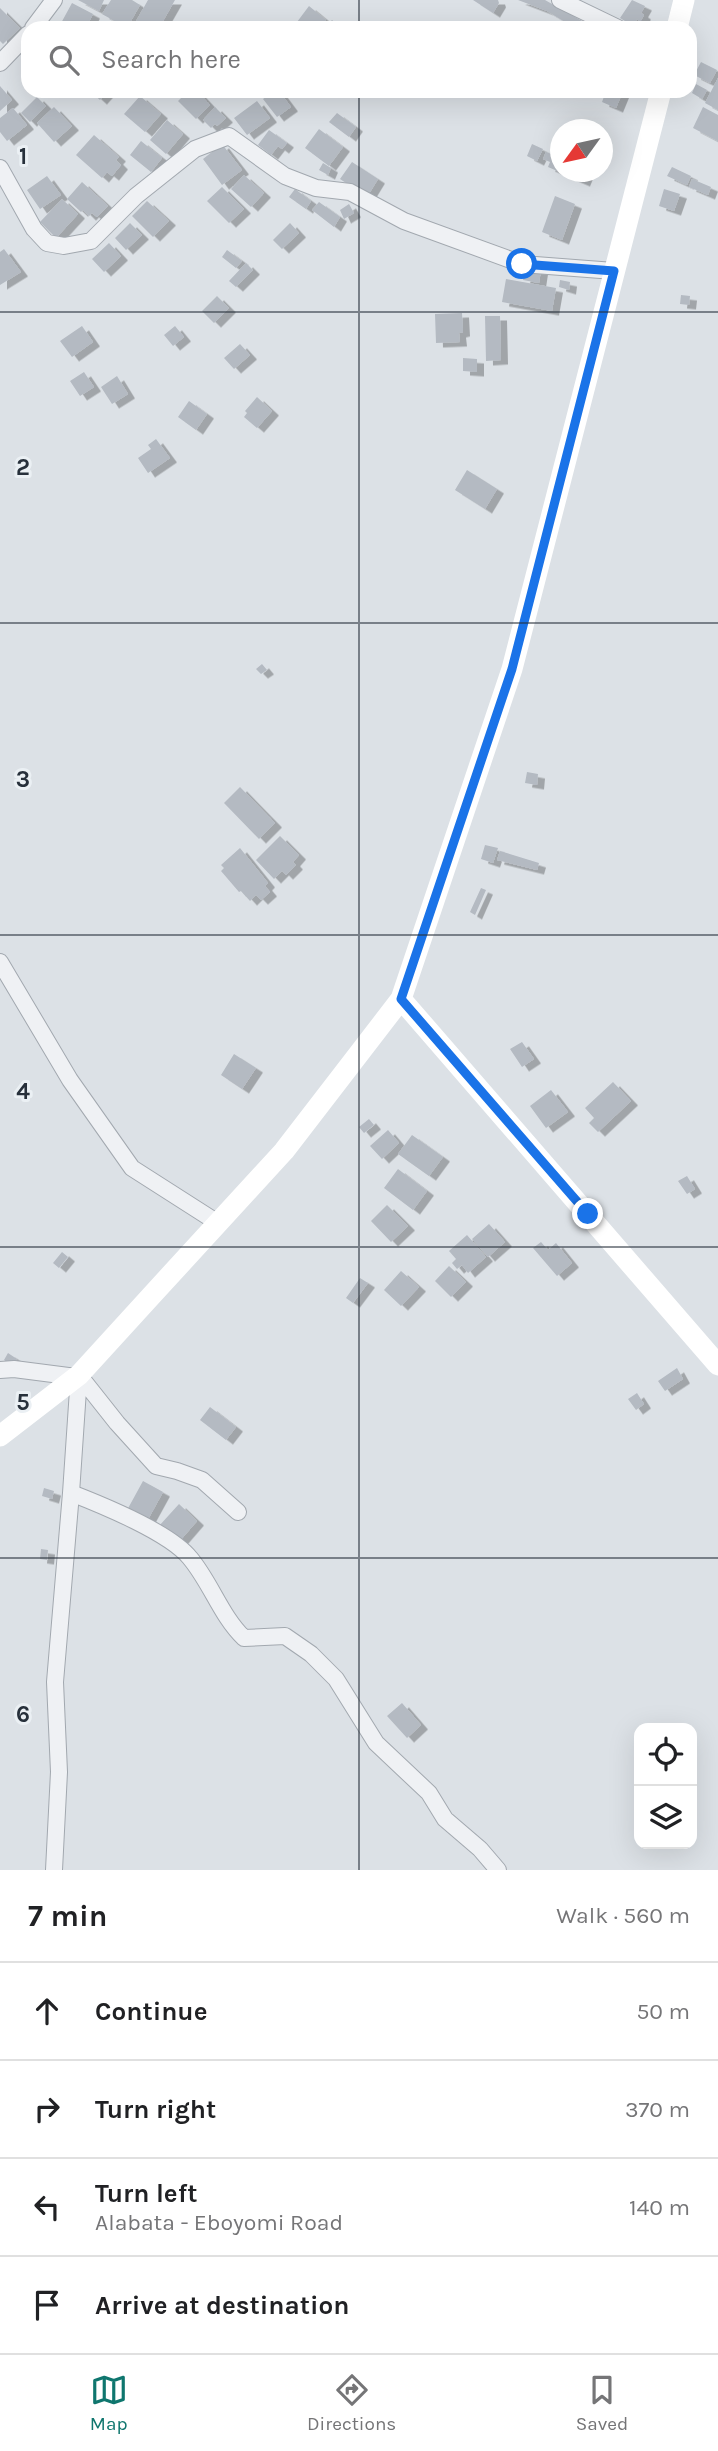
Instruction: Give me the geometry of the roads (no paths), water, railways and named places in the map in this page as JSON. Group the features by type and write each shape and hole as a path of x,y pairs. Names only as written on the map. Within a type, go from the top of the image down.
{"main road":[{"path":"679,21 684,0"},
{"path":"0,1436 77,1376 218,1223 284,1150 401,999 512,669 658,98"},
{"path":"401,999 718,1366"}],"street":[{"path":"38,21 54,0"},
{"path":"560,0 599,21"},
{"path":"0,63 21,41"},
{"path":"0,168 34,229 47,243 64,246 91,241 136,196 195,149 229,136 285,176 316,188 350,192 404,222 522,264 614,271"},
{"path":"0,962 70,1080 132,1168 218,1223"},
{"path":"0,1370 15,1369 77,1376 156,1466 202,1480 238,1512"},
{"path":"54,1870 59,1772 55,1682 71,1493 77,1376"},
{"path":"71,1493 113,1510 164,1538 188,1555 214,1591 232,1626 244,1638 285,1636 311,1654 336,1679 376,1743 429,1793 445,1819 480,1849 499,1870"}]}
